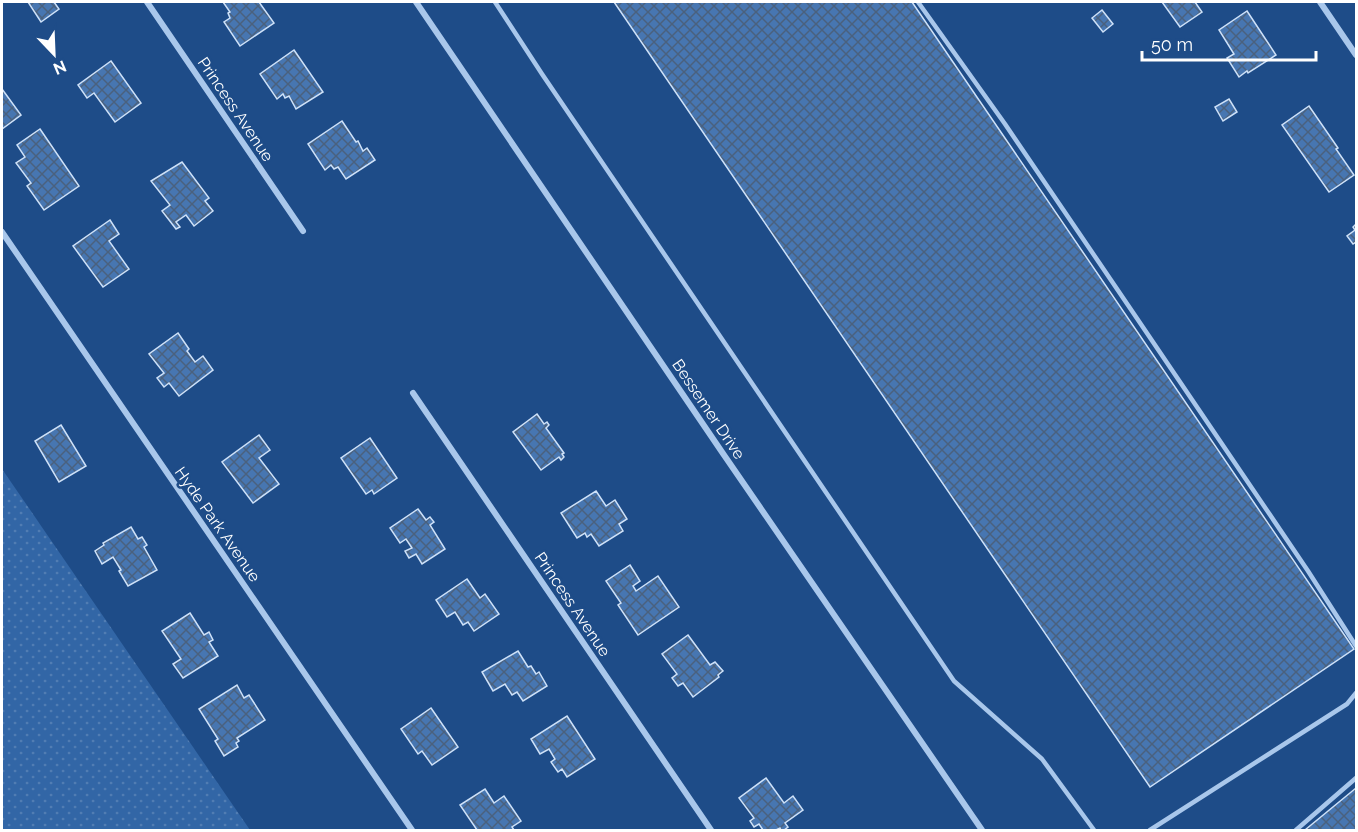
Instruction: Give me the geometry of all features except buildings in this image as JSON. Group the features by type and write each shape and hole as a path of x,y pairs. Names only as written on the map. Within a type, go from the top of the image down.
{"street":[{"name":"Princess Avenue","path":"147,2 303,231"},
{"name":"Bessemer Drive","path":"416,2 982,831"},
{"path":"1320,2 1356,55"},
{"name":"Hyde Park Avenue","path":"2,232 412,831"},
{"name":"Princess Avenue","path":"413,393 711,831"}],"lane":[{"path":"495,2 954,681 1042,759 1094,831"},
{"path":"918,2 1005,124 1308,571 1356,646"},
{"path":"1150,831 1347,704 1356,693"},
{"path":"1296,831 1356,778"}],"shaded area":[{"path":"2,469 250,830 2,830"}]}
